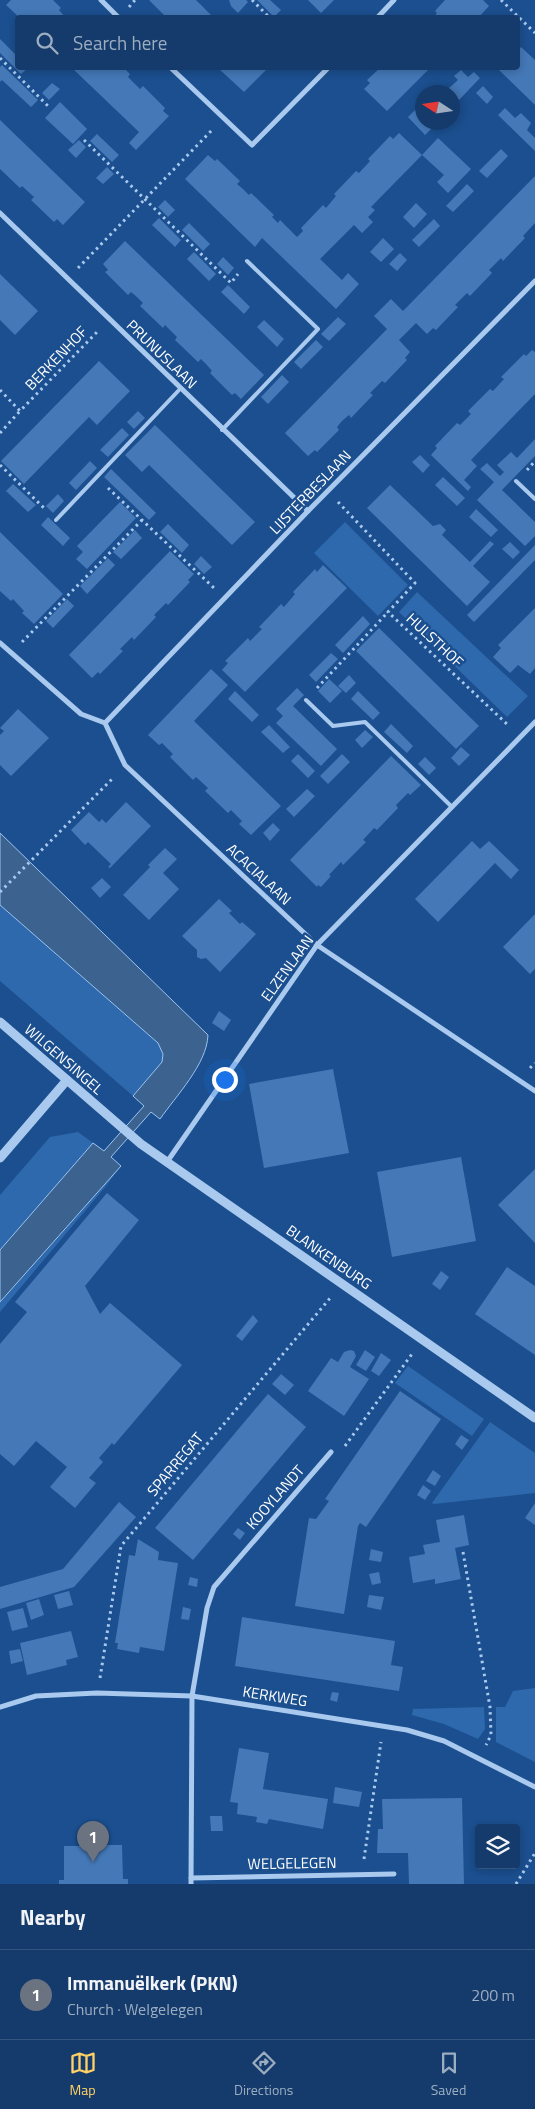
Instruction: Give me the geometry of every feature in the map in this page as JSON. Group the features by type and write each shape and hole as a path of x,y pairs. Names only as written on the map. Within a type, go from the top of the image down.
{"street":[{"path":"101,0 116,15"},
{"path":"379,15 394,0"},
{"path":"173,70 252,145 326,70"},
{"name":"PRUNUSLAAN","path":"0,214 308,511"},
{"name":"LIJSTERBESLAAN","path":"104,723 308,511 535,281"},
{"path":"0,642 81,714 104,723"},
{"name":"ELZENLAAN","path":"167,1162 317,945 535,722"},
{"name":"ACACIALAAN","path":"104,723 125,765 317,945 535,1091"},
{"name":"WILGENSINGEL","path":"0,1022 110,1116"},
{"path":"0,1158 67,1080"},
{"name":"BLANKENBURG","path":"110,1116 136,1139 167,1162 535,1418"},
{"name":"KOOYLANDT","path":"192,1696 207,1608 214,1587 331,1452"},
{"name":"KERKWEG","path":"0,1707 36,1696 97,1693 192,1696 407,1730 444,1741 535,1787"},
{"name":"WELGELEGEN","path":"192,1696 191,1881 394,1874"}],"lane":[{"path":"222,430 318,329 248,261"},
{"path":"56,520 180,389"},
{"path":"516,481 535,499"},
{"path":"306,700 333,726 365,722 452,807"}],"path":[{"path":"252,0 267,15"},
{"path":"501,0 516,15"},
{"path":"520,18 535,33"},
{"path":"0,58 50,108"},
{"path":"67,279 224,118"},
{"path":"84,140 231,283 248,261"},
{"name":"BERKENHOF","path":"0,433 109,320"},
{"name":"BERKENHOF","path":"0,390 20,411"},
{"path":"0,465 56,520"},
{"path":"96,477 225,599"},
{"name":"HULSTHOF","path":"328,491 415,583 388,612 520,737"},
{"path":"12,654 142,520"},
{"path":"306,700 388,612"},
{"path":"0,892 125,765"},
{"name":"SPARREGAT","path":"97,1693 121,1546 342,1283"},
{"path":"331,1452 343,1448 422,1339"},
{"path":"463,1552 490,1707 490,1735 479,1760"},
{"path":"361,1874 384,1726"},
{"path":"516,1884 535,1853"}],"shaded area":[{"path":"345,522 408,585 378,616 314,553"},
{"path":"417,592 528,696 507,717 399,612"},
{"path":"0,833 208,1035 206,1046 197,1068 160,1119 151,1112 111,1157 121,1166 0,1302 0,1250 93,1143 104,1151 144,1106 133,1096 162,1062 163,1054 158,1043 0,905"},
{"path":"0,905 158,1043 163,1054 162,1062 133,1096 0,981"},
{"path":"78,1132 93,1143 0,1250 0,1195 50,1137"},
{"path":"121,1166 106,1186 0,1312 0,1302"},
{"path":"408,1366 484,1419 472,1436 395,1383"},
{"path":"490,1422 535,1453 535,1493 432,1503"},
{"path":"535,1688 535,1762 496,1742 496,1707 505,1707 513,1691"},
{"path":"484,1707 485,1729 478,1739 444,1724 412,1715 413,1709"}],"building":[{"path":"11,0 53,0 61,8 59,10 63,15 17,15 6,5"},
{"path":"149,0 196,0 211,15 164,15"},
{"path":"229,0 246,0 248,2 238,13 231,6"},
{"path":"257,0 270,0 281,10 276,15 272,15"},
{"path":"308,0 334,0 321,13"},
{"path":"445,0 483,0 489,6 481,15 435,15 437,13 435,11"},
{"path":"0,39 15,54 15,68 0,53"},
{"path":"521,47 535,60 535,105 499,70 520,70"},
{"path":"2,65 38,100 31,107 2,80 0,82 0,67"},
{"path":"17,70 26,70 21,74"},
{"path":"74,70 126,70 130,74 128,77 140,89 143,86 165,108 163,111 169,116 136,150 129,143 139,132"},
{"path":"220,70 266,70 244,92"},
{"path":"378,70 428,70 387,111 364,89 370,83 367,80"},
{"path":"461,70 468,77 474,72 480,78 460,99 460,85 452,85 458,80 454,76"},
{"path":"52,83 60,89 49,100 42,93"},
{"path":"483,86 493,97 487,104 476,93"},
{"path":"60,102 87,129 73,144 45,118"},
{"path":"505,108 515,118 521,113 531,123 527,130 535,138 535,151 498,115"},
{"path":"415,110 415,124 408,117"},
{"path":"0,120 85,202 63,225 57,219 54,222 31,200 34,197 22,186 20,188 0,169"},
{"path":"420,130 430,130 425,135"},
{"path":"399,133 422,155 371,207 375,210 368,217 373,222 362,233 354,225 320,259 342,280 348,273 359,284 336,309 262,238 255,247 185,179 208,155 215,161 217,159 240,181 237,184 249,195 251,193 274,215 272,217 278,223 280,220 297,237 303,231 301,228 323,205 326,208 336,196 334,194 356,171 359,173 370,161 368,159 390,136 393,139"},
{"path":"97,134 119,155 112,162 90,141"},
{"path":"438,138 471,169 448,193 437,182 444,175 422,155"},
{"path":"79,140 86,147 76,158 68,150"},
{"path":"501,149 508,156 487,178 479,171"},
{"path":"107,167 114,174 103,184 96,178"},
{"path":"535,176 535,223 523,236 525,238 503,261 501,258 489,270 492,273 470,296 467,293 455,305 458,307 436,330 433,328 427,334 416,323 399,340 410,352 405,358 407,360 385,383 382,381 370,393 373,395 351,418 349,415 342,421 337,427 339,430 317,452 315,450 308,456 285,433 387,329 374,316 391,299 403,311"},
{"path":"467,184 474,191 453,212 446,206"},
{"path":"165,200 175,210 168,217 158,207"},
{"path":"416,203 427,214 414,228 403,217"},
{"path":"159,218 181,240 175,247 152,225"},
{"path":"434,219 440,226 419,247 412,240"},
{"path":"189,223 210,244 203,251 182,230"},
{"path":"383,238 394,249 381,262 370,252"},
{"path":"125,241 264,375 241,399 235,393 232,395 210,373 212,371 201,359 198,362 175,340 177,337 165,325 163,328 140,306 143,303 137,297 131,292 128,295 105,272 108,270 103,264"},
{"path":"194,252 216,274 209,281 187,259"},
{"path":"400,253 407,260 397,271 389,264"},
{"path":"223,257 234,268 228,275 217,264"},
{"path":"0,274 38,311 15,335 0,320"},
{"path":"228,285 250,307 244,314 221,292"},
{"path":"338,317 346,324 329,341 321,334"},
{"path":"264,320 284,339 277,347 257,327"},
{"path":"316,340 323,347 301,369 294,362"},
{"path":"532,350 535,352 535,394 471,460 477,466 464,480 471,487 468,491 431,455 437,448 435,446 457,423 460,425 471,414 468,411 490,389 493,391 504,379 501,377 524,354 526,356"},
{"path":"99,361 130,391 97,425 89,417 24,484 1,461"},
{"path":"282,375 289,382 268,404 261,397"},
{"path":"138,411 145,418 134,429 127,422"},
{"path":"155,425 255,522 232,545 149,465 142,472 125,455"},
{"path":"122,428 129,435 108,457 100,450"},
{"path":"535,439 535,456 502,490 535,522 535,536 525,546 477,500 494,482 480,469 487,463 500,476 504,472 497,465 511,452 517,458"},
{"path":"420,455 430,465 423,473 412,462"},
{"path":"90,461 97,468 76,490 69,483"},
{"path":"111,469 156,513 149,520 104,477"},
{"path":"443,477 465,498 457,506 435,485"},
{"path":"13,484 36,505 28,512 6,491"},
{"path":"390,485 433,526 440,524 446,530 442,535 470,562 490,541 494,544 473,566 490,582 467,606 367,508"},
{"path":"58,494 64,501 53,513 46,506"},
{"path":"120,502 136,518 87,569 76,559 83,552 77,546"},
{"path":"476,509 498,530 491,537 469,517"},
{"path":"48,517 70,538 63,546 41,525"},
{"path":"168,524 189,545 182,553 160,532"},
{"path":"135,530 142,538 121,559 113,552"},
{"path":"0,532 63,594 34,624 22,613 24,611 13,599 11,601 0,591"},
{"path":"510,542 520,552 513,559 502,549"},
{"path":"535,545 535,560 474,622 467,615"},
{"path":"170,551 194,574 188,580 190,582 168,605 166,603 154,615 156,617 134,640 132,637 120,649 123,651 100,674 98,672 92,678 69,655"},
{"path":"201,556 212,567 204,574 194,564"},
{"path":"108,558 115,565 87,594 80,586"},
{"path":"323,565 347,588 245,692 222,670 228,663 225,661 248,638 250,641 262,629 259,627 281,604 284,607 295,594 293,592 315,569 317,572"},
{"path":"67,599 74,606 53,628 46,621"},
{"path":"535,608 535,668 530,674 518,665 510,673 493,657 501,648 498,645"},
{"path":"363,616 370,624 343,653 335,645"},
{"path":"379,628 479,726 456,749 356,651"},
{"path":"331,653 338,659 316,682 309,675"},
{"path":"211,669 228,685 194,721 281,806 251,835 239,824 242,821 231,810 228,813 205,791 208,788 196,777 193,780 170,757 173,754 162,743 159,745 148,735"},
{"path":"349,675 356,683 346,693 338,686"},
{"path":"329,679 342,691 330,703 318,691"},
{"path":"297,688 304,695 293,706 337,749 321,766 276,723 283,716 276,709"},
{"path":"235,691 259,715 252,722 228,699"},
{"path":"358,691 380,713 373,720 351,699"},
{"path":"18,709 49,738 11,776 0,765 0,735 4,731 0,728"},
{"path":"391,724 413,746 407,753 384,732"},
{"path":"269,725 290,747 283,753 261,732"},
{"path":"365,730 373,737 362,748 355,740"},
{"path":"461,747 470,755 459,766 451,758"},
{"path":"298,754 315,771 308,778 291,761"},
{"path":"342,754 350,762 328,784 320,776"},
{"path":"391,756 421,785 410,795 408,793 396,805 398,808 377,830 374,828 363,840 366,842 343,865 341,862 321,887 318,885 317,887 290,860"},
{"path":"425,757 436,768 429,775 418,764"},
{"path":"307,789 315,796 294,817 286,809"},
{"path":"126,802 151,826 110,868 108,867 111,864 88,842 85,845 71,830 89,812 99,822 102,819 106,823"},
{"path":"273,823 280,830 270,841 263,833"},
{"path":"472,841 480,849 489,841 519,870 511,879 495,863 438,922 415,899"},
{"path":"165,848 177,859 163,873 179,889 149,920 123,895"},
{"path":"102,878 111,887 100,898 91,888"},
{"path":"219,899 232,911 229,913 240,924 242,922 256,934 220,972 206,958 201,959 197,957 197,950 182,936"},
{"path":"535,914 535,969 530,974 503,947"},
{"path":"219,1011 231,1020 224,1031 212,1023"},
{"path":"333,1069 349,1153 264,1168 249,1084"},
{"path":"461,1157 476,1241 392,1257 377,1172"},
{"path":"535,1169 535,1243 498,1205"},
{"path":"107,1193 139,1220 85,1286 100,1314 110,1303 182,1365 114,1445 112,1443 99,1458 103,1462 89,1478 96,1483 75,1508 50,1487 67,1467 36,1441 14,1466 0,1454 0,1344 27,1312 15,1302"},
{"path":"507,1267 535,1286 535,1355 475,1314"},
{"path":"441,1271 449,1277 440,1290 432,1284"},
{"path":"253,1315 258,1321 242,1341 236,1336"},
{"path":"365,1350 375,1357 366,1371 356,1365"},
{"path":"354,1351 356,1356 350,1367 369,1379 344,1416 308,1391 331,1358 338,1362 344,1352"},
{"path":"381,1353 391,1360 379,1376 371,1371"},
{"path":"281,1374 294,1385 285,1395 272,1384"},
{"path":"400,1391 441,1419 366,1527 360,1523 358,1526 344,1614 295,1606 309,1518 316,1519 329,1501 325,1499"},
{"path":"268,1394 306,1427 193,1560 155,1528"},
{"path":"461,1435 469,1440 462,1450 455,1444"},
{"path":"433,1470 441,1476 435,1486 426,1481"},
{"path":"423,1485 431,1491 425,1500 417,1495"},
{"path":"119,1502 136,1517 74,1587 0,1609 0,1587 63,1569"},
{"path":"535,1503 535,1525 525,1518"},
{"path":"464,1515 469,1545 455,1548 461,1579 435,1584 435,1579 413,1583 409,1557 425,1554 423,1545 440,1542 436,1520"},
{"path":"238,1528 245,1533 240,1540 233,1534"},
{"path":"138,1539 159,1552 158,1560 178,1563 164,1651 140,1647 139,1653 117,1649 118,1643 115,1643 129,1555 135,1556"},
{"path":"371,1549 383,1552 381,1562 369,1560"},
{"path":"379,1572 381,1583 372,1585 369,1574"},
{"path":"190,1577 198,1579 197,1587 188,1585"},
{"path":"69,1591 73,1605 58,1609 54,1595"},
{"path":"369,1595 384,1597 381,1610 367,1607"},
{"path":"39,1599 44,1615 31,1620 26,1603"},
{"path":"183,1607 191,1609 189,1620 181,1619"},
{"path":"23,1608 28,1627 12,1631 7,1612"},
{"path":"242,1617 395,1641 391,1665 403,1667 399,1691 235,1666"},
{"path":"71,1631 78,1657 66,1660 67,1665 27,1675 20,1643"},
{"path":"20,1649 23,1661 11,1664 9,1651"},
{"path":"332,1692 339,1693 337,1702 330,1700"},
{"path":"239,1748 269,1753 263,1789 328,1799 323,1829 269,1819 267,1824 256,1822 257,1817 237,1814 238,1803 230,1802"},
{"path":"335,1787 362,1792 359,1807 333,1803"},
{"path":"462,1798 464,1884 409,1884 408,1853 377,1853 378,1829 383,1829 382,1799"},
{"path":"210,1816 222,1816 223,1831 211,1831"},
{"path":"83,1837 103,1837 103,1842 107,1841 107,1845 122,1845 123,1879 128,1879 128,1884 59,1884 59,1880 64,1880 64,1846 79,1846 79,1842 83,1842"}],"place":[{"name":"Immanuëlkerk (PKN)","path":"93,1862"}]}
